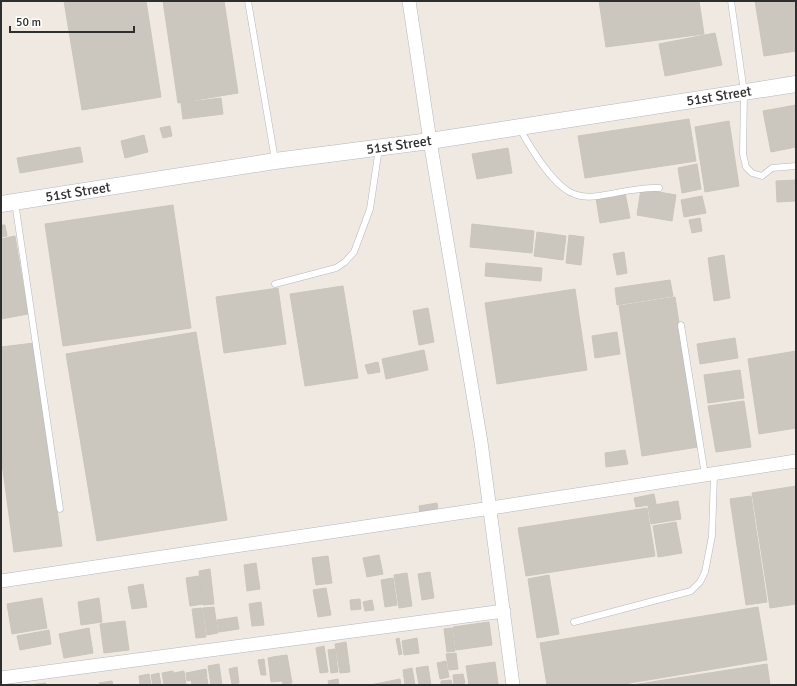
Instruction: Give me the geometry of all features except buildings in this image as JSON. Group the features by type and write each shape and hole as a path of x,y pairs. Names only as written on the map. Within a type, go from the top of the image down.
{"street":[{"path":"409,1 430,142 482,442 513,685"},
{"name":"51st Street","path":"8,203 275,161 430,142 796,84"},
{"path":"1,581 796,461"},
{"path":"1,678 504,611"}],"lane":[{"path":"248,1 275,161"},
{"path":"731,1 744,92 743,154 746,167 752,173 762,176 772,168 796,166"},
{"path":"519,127 538,160 564,189 574,194 598,196 643,188 659,188"},
{"path":"275,284 336,268 345,262 354,252 370,209 379,148"},
{"path":"8,203 60,509"},
{"path":"574,622 691,591 700,582 705,572 712,536 709,474 681,325"}]}
